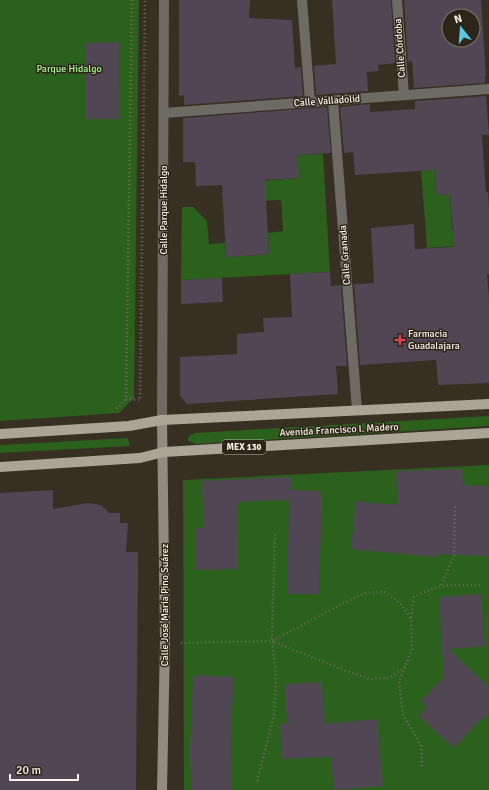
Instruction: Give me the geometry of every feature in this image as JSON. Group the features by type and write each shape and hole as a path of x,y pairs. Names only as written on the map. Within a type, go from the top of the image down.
{"main road":[{"name":"Avenida Francisco I. Madero","path":"0,434 129,426 162,420 489,404"},
{"name":"Calle José María Pino Suárez","path":"162,420 164,452 165,640 162,790"},
{"name":"Avenida Francisco I. Madero","path":"0,466 140,458 164,452 489,433"}],"street":[{"name":"Calle Parque Hidalgo","path":"162,420 164,0"},
{"path":"302,0 310,102"},
{"name":"Calle Córdoba","path":"397,0 404,95"},
{"name":"Calle Valladolid","path":"164,113 489,89"},
{"name":"Calle Granada","path":"333,101 357,410"}],"path":[{"path":"110,409 118,408 126,399 132,0"},
{"path":"126,399 140,400 145,0"},
{"path":"441,585 454,556 455,506"},
{"path":"257,781 274,715 276,677 272,641 275,534"},
{"path":"422,766 421,745 403,715 399,682 412,649 411,618 414,597 441,585 481,585"},
{"path":"272,641 340,604 365,593 385,592 400,603 411,618"},
{"path":"186,644 272,641 346,671 370,679 388,678 404,667"}],"green space":[{"name":"Parque Hidalgo","path":"0,0 139,0 134,398 119,413 0,421"},
{"path":"432,131 437,195 450,194 452,229 459,246 427,248 421,170"},
{"path":"323,154 330,272 181,280 182,207 193,207 207,221 209,244 225,243 226,257 269,254 268,233 283,231 281,200 261,201 260,181 298,178 297,155"},
{"path":"489,416 489,426 196,444 188,441 188,437 195,433"},
{"path":"128,438 130,446 0,453 0,445"},
{"path":"489,465 489,790 184,790 183,480"}],"building":[{"path":"179,0 250,0 249,18 292,20 295,68 301,67 303,96 184,105 184,95 179,96"},
{"path":"332,0 391,0 395,63 378,65 379,71 367,72 368,91 316,95 314,66 336,64"},
{"path":"404,0 481,0 486,76 485,83 414,88 412,61 408,62"},
{"path":"119,42 120,119 86,119 85,43"},
{"path":"486,96 489,135 482,135 486,192 488,192 489,208 489,274 487,274 489,299 489,383 438,385 436,360 360,365 354,284 374,283 371,228 414,224 415,249 454,247 450,194 437,195 435,170 355,175 353,152 344,153 340,107 370,104 370,112 415,109 415,101"},
{"path":"327,107 331,153 297,155 299,178 265,180 269,254 226,257 222,185 196,186 195,162 183,162 183,118"},
{"path":"330,272 331,286 341,285 347,366 336,366 338,394 187,404 180,396 180,357 237,354 237,334 264,332 263,318 292,317 290,274"},
{"path":"222,278 223,302 181,304 181,280"},
{"path":"462,469 463,485 489,486 489,556 437,554 437,557 351,549 356,501 398,505 396,471"},
{"path":"292,477 292,490 322,491 319,594 287,594 289,500 237,502 238,569 196,570 196,528 204,528 202,481"},
{"path":"53,490 53,509 88,503 101,505 109,513 120,513 120,523 128,523 126,552 138,552 136,790 0,790 0,493"},
{"path":"481,594 485,646 449,649 489,687 489,712 454,748 419,716 427,707 421,701 444,677 439,597"},
{"path":"193,675 233,677 231,763 232,790 191,790 190,751"},
{"path":"322,682 325,724 377,719 383,786 334,790 331,757 282,759 280,724 287,723 285,684"}],"place":[{"name":"Farmacia Guadalajara","path":"400,340"}]}
